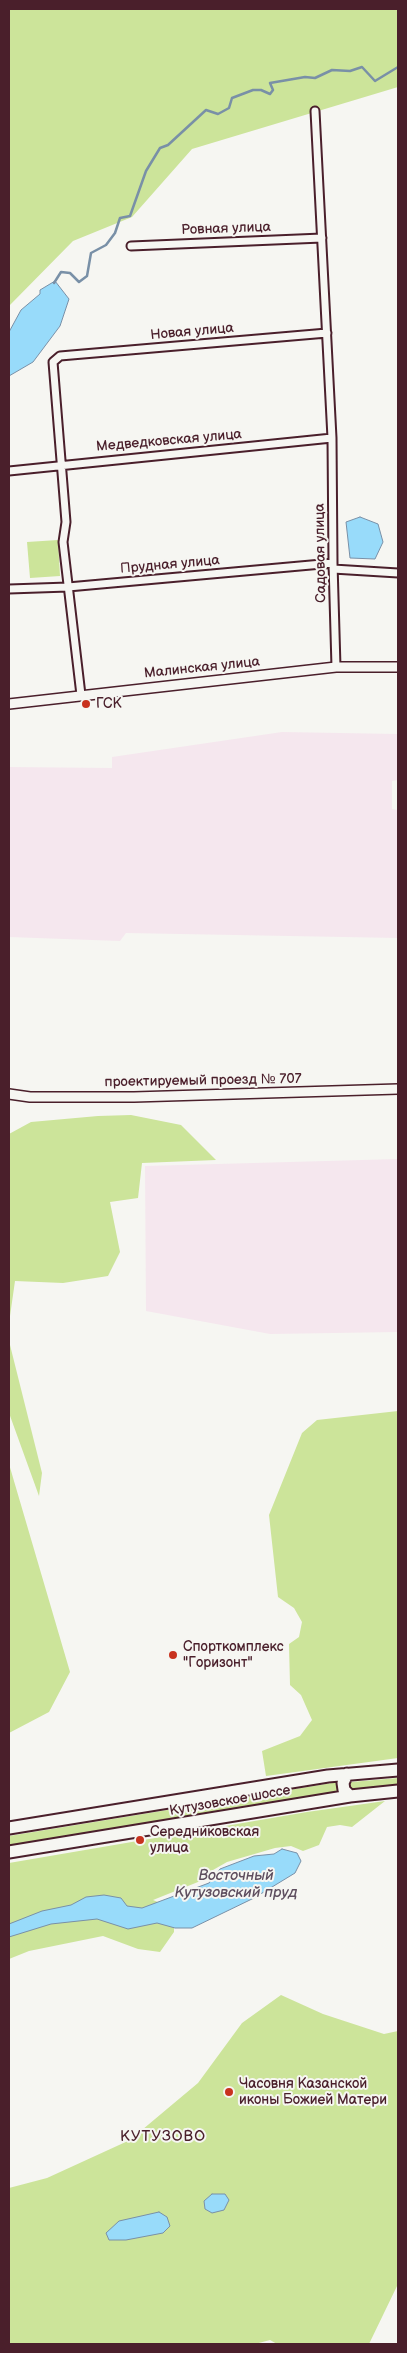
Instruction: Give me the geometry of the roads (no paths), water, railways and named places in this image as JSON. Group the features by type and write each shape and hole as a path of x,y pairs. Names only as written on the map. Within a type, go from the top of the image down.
{"main road":[{"name":"Кутузовское шоссе","path":"9,1828 347,1774 398,1770"},
{"path":"347,1774 343,1783 344,1790 350,1796"},
{"name":"Кутузовское шоссе","path":"9,1852 350,1796 398,1792"}],"street":[{"name":"Садовая улица","path":"314,111 332,438 336,667"},
{"name":"Ровная улица","path":"131,246 322,238"},
{"name":"Новая улица","path":"61,464 53,362 60,356 327,333"},
{"name":"Медведковская улица","path":"9,471 61,464 332,438"},
{"path":"61,464 66,522 63,542 81,695"},
{"name":"Прудная улица","path":"9,589 68,587 333,566 398,573"},
{"name":"Малинская улица","path":"9,704 336,667 398,667"},
{"name":"проектируемый проезд № 707","path":"9,1094 30,1097 134,1097 398,1089"}],"water":[{"path":"55,281 69,299 60,326 33,362 9,376 9,332 21,310 40,294 40,290"},
{"path":"360,517 378,524 383,542 375,559 350,558 346,522"},
{"name":"Восточный Кутузовский пруд","path":"282,1849 297,1853 301,1861 295,1873 254,1898 192,1928 175,1928 157,1923 128,1929 97,1919 51,1924 9,1937 9,1924 42,1911 71,1905 86,1897 104,1895 121,1898 127,1906 142,1908 209,1883 220,1869 254,1856 274,1854"},
{"path":"212,2194 225,2194 229,2200 224,2210 212,2213 205,2209 204,2201"},
{"path":"159,2212 167,2217 170,2226 163,2233 126,2240 109,2240 106,2233 119,2221"}],"waterway":[{"path":"54,283 61,272 70,273 79,282 87,276 91,253 106,245 115,233 120,218 130,216 146,171 160,148 168,145 206,110 218,114 229,108 232,98 253,90 261,90 270,94 273,90 270,83 305,77 315,78 332,70 350,71 362,67 375,81 398,67"}],"place":[{"name":"ГСК","path":"86,704"},
{"name":"Спорткомплекс \"Горизонт\"","path":"173,1655"},
{"name":"Середниковская улица","path":"140,1840"},
{"name":"Часовня Казанской иконы Божией Матери","path":"229,2092"}],"district":[{"name":"КУТУЗОВО","path":"163,2137"}]}
